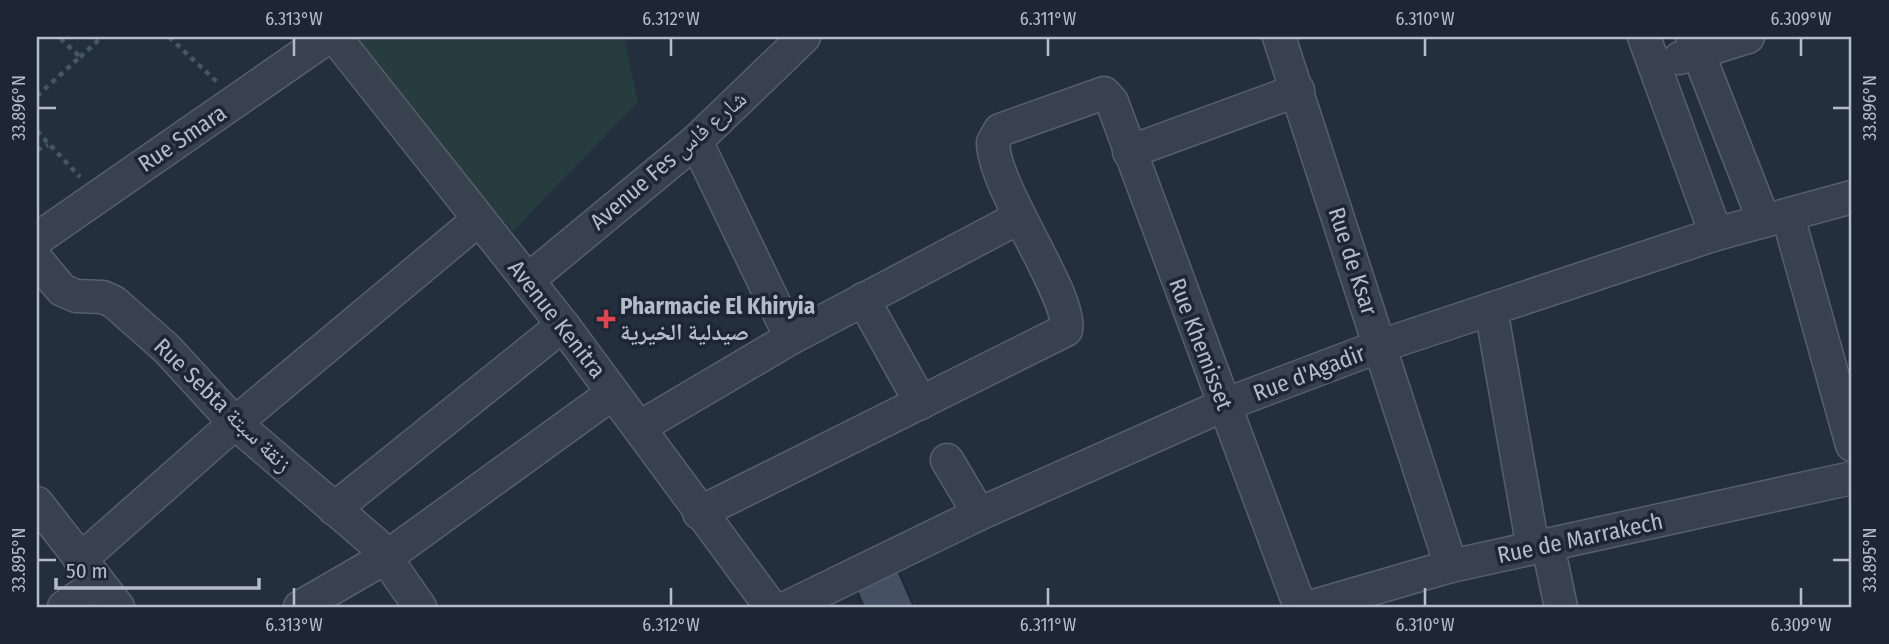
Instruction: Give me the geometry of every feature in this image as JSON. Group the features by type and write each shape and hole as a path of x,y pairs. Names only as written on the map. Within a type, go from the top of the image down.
{"street":[{"name":"Rue Smara","path":"37,239 328,37"},
{"name":"Avenue Kenitra","path":"335,37 563,325 640,427 699,513 771,607"},
{"name":"Avenue Fes شارع فاس","path":"528,280 696,141 804,37"},
{"path":"1716,234 1650,51 1748,37"},
{"name":"Rue de Ksar","path":"1284,38 1298,90 1451,566"},
{"path":"1695,45 1776,218 1852,445"},
{"path":"1129,152 1298,90"},
{"name":"Rue Khemisset","path":"1020,217 993,148 995,136 1000,130 1095,95 1104,93 1111,98 1300,607"},
{"path":"696,141 791,338"},
{"name":"Rue d'Agadir","path":"788,607 979,514 1224,405 1380,346 1716,234 1852,197"},
{"path":"640,427 791,338 1020,217 1064,310 1066,330 699,513"},
{"path":"64,607 99,583 235,423 478,220"},
{"name":"Rue Sebta زنقة سبتة","path":"37,260 68,293 103,297 114,302 167,349 235,423 387,556 421,607"},
{"path":"863,299 921,403"},
{"path":"1491,309 1540,547 1561,607"},
{"path":"334,509 563,325"},
{"path":"300,607 387,556 613,393"},
{"path":"947,460 979,514"},
{"name":"Rue de Marrakech","path":"1310,607 1451,566 1852,478"},
{"path":"37,503 99,583"}],"path":[{"path":"59,37 80,57"},
{"path":"37,96 102,37"},
{"path":"169,37 237,101"},
{"path":"37,131 98,195"},
{"path":"37,150 48,145"}],"green space":[{"path":"345,37 624,37 638,102 513,231"}],"building":[{"path":"895,564 914,607 864,607 853,582"}],"place":[{"name":"Pharmacie El Khiryia صيدلية الخيرية","path":"606,319"}]}
